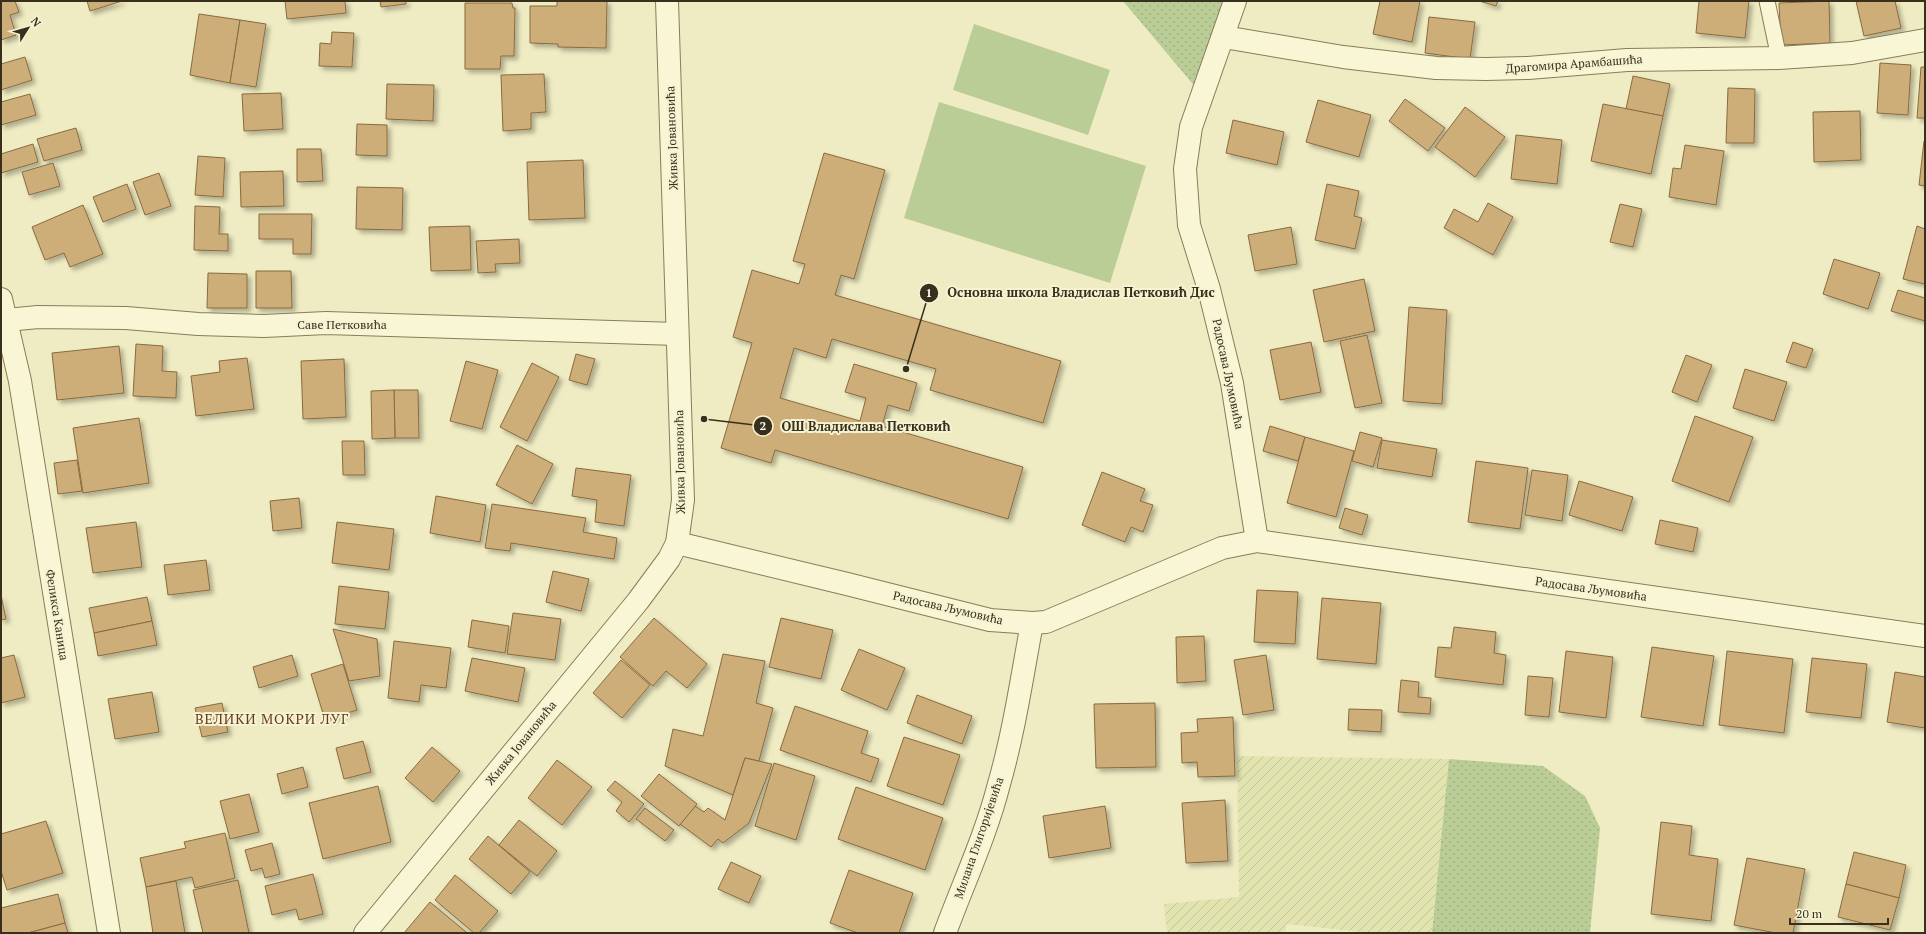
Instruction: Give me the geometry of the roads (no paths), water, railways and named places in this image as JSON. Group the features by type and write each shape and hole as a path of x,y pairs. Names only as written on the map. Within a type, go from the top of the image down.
{"street":[{"name":"Живка Јовановића","path":"365,933 638,602 669,559 677,543 683,500 667,1"},
{"name":"Радосава Љумовића","path":"1235,1 1224,37 1191,127 1185,169 1189,225 1209,289 1232,383 1257,541"},
{"name":"Драгомира Арамбашића","path":"1224,37 1343,57 1436,68 1528,68 1627,60 1779,58 1852,53 1925,40"},
{"name":"Феликса Каница","path":"1,299 7,320 21,389 109,933"},
{"name":"Саве Петковића","path":"7,320 38,317 126,318 198,324 264,326 326,323 677,334"},
{"name":"Радосава Љумовића","path":"677,543 990,620 1032,623 1046,622 1222,548 1257,541 1925,636"},
{"name":"Милана Глигоријевића","path":"945,933 982,836 999,785 1012,733 1032,623"}],"lane":[{"path":"1767,1 1779,58"}],"place":[{"name":"Основна школа Владислав Петковић Дис","path":"906,369"},
{"name":"ОШ Владислава Петковић","path":"704,419"}],"district":[{"name":"ВЕЛИКИ МОКРИ ЛУГ","path":"272,719"}]}
